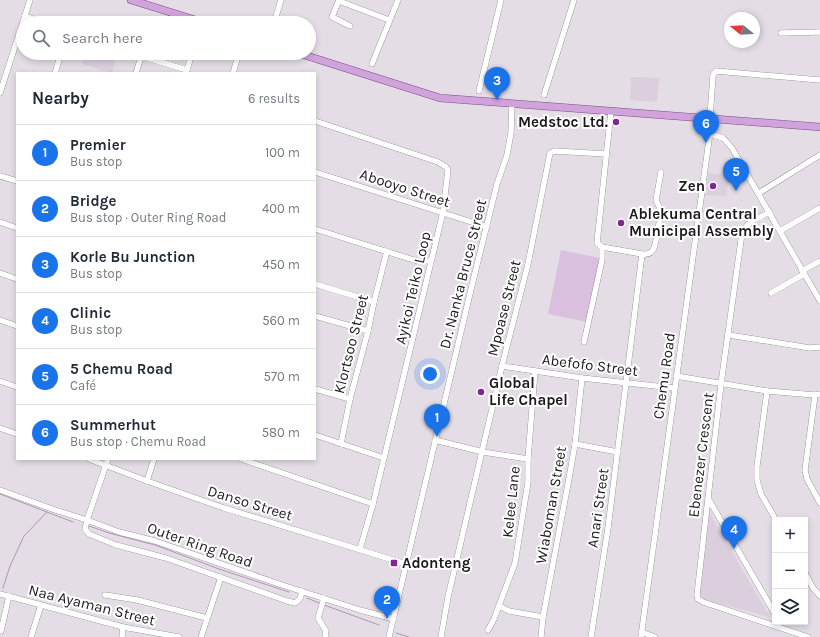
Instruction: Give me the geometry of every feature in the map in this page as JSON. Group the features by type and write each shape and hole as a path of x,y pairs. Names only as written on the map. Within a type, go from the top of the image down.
{"main road":[{"path":"131,0 181,16"},
{"path":"316,59 433,96 512,104 544,105 820,127"}],"street":[{"path":"24,16 30,0"},
{"path":"277,16 283,0"},
{"path":"279,16 283,0"},
{"path":"350,26 332,17 339,0 390,20"},
{"path":"372,64 398,0"},
{"path":"479,91 501,0"},
{"path":"544,95 574,0"},
{"path":"781,33 820,32"},
{"path":"0,92 16,41"},
{"path":"55,72 59,60"},
{"path":"136,72 141,60"},
{"path":"151,60 186,71 190,60"},
{"path":"233,72 237,60"},
{"name":"Chemu Road","path":"641,635 674,388 703,192 710,134 713,75 716,71 820,80"},
{"name":"Dr. Nanka Bruce Street","path":"389,637 435,440 511,133 512,104"},
{"path":"611,111 597,243 602,247 642,254 649,254 653,250 655,246 660,209 656,200 661,172"},
{"name":"Ayikoi Teiko Loop","path":"316,121 438,162 448,170 443,212 373,504 360,549"},
{"path":"710,134 722,138 728,143 759,193 820,301"},
{"name":"Mpoase Street","path":"441,637 448,597 502,366 528,264 550,153 555,151 606,154"},
{"path":"759,193 820,155"},
{"name":"Abooyo Street","path":"316,172 487,226"},
{"path":"0,176 16,181"},
{"path":"780,231 820,208"},
{"name":"Ebenezer Crescent","path":"770,212 748,224 744,227 742,232 729,336 721,384 696,591 698,599 703,602 808,637"},
{"path":"0,222 16,228"},
{"path":"316,229 417,261 431,261"},
{"path":"584,342 602,260 602,247"},
{"name":"Klortsoo Street","path":"341,444 350,399 387,251"},
{"name":"Anari Street","path":"591,637 608,528 642,254"},
{"path":"771,293 820,261"},
{"path":"0,273 16,278"},
{"path":"316,284 374,302"},
{"path":"316,316 368,331"},
{"path":"0,320 16,326"},
{"path":"729,336 810,348 820,347"},
{"name":"Abefofo Street","path":"502,366 582,378 674,388"},
{"name":"Kelee Lane","path":"488,630 494,619 516,563 528,482 528,459 535,371"},
{"path":"676,376 767,391 817,395 805,470 807,479 820,503"},
{"name":"Wiaboman Street","path":"541,637 543,617 575,444 582,378"},
{"path":"0,382 16,387"},
{"path":"316,389 350,399"},
{"path":"767,391 757,466 757,480 761,494 774,517"},
{"path":"0,428 16,434"},
{"path":"316,435 384,458"},
{"path":"435,440 483,452 528,459"},
{"path":"575,444 618,452"},
{"name":"Danso Street","path":"92,460 224,508 406,564"},
{"path":"108,460 86,523 86,531 88,534 116,545 166,558 291,602 295,603 298,601 301,598 302,591"},
{"path":"147,481 154,460"},
{"path":"244,460 373,504"},
{"name":"Outer Ring Road","path":"0,490 86,523 155,541 235,570 360,610 394,619"},
{"path":"708,500 772,609"},
{"path":"202,637 221,577"},
{"path":"808,579 813,588 820,596"},
{"name":"Naa Ayaman Street","path":"0,594 123,627 179,637"},
{"path":"105,595 137,600 207,618"},
{"path":"1,631 1,624 9,596"},
{"path":"324,598 318,618 326,631 325,637"},
{"path":"31,637 41,605"},
{"path":"499,606 509,611 543,617"},
{"path":"782,625 784,629"},
{"path":"122,637 123,627"},
{"path":"641,635 655,637"}],"shaded area":[{"path":"83,60 115,60 112,72 82,64"},
{"path":"631,77 659,78 657,102 630,100"},
{"path":"708,173 726,175 728,187 727,196 706,195"},
{"path":"561,250 600,258 587,322 548,314"},
{"path":"709,512 770,617 705,600 699,593"}],"waterway":[{"path":"0,494 73,522"},
{"path":"3,588 10,566 24,536 47,512"},
{"path":"89,526 155,545 219,569 289,592"},
{"path":"307,598 319,603"},
{"path":"324,605 379,625"},
{"path":"396,633 409,637"}],"place":[{"name":"Korle Bu Junction","path":"497,100"},
{"name":"Medstoc Ltd.","path":"616,122"},
{"name":"Summerhut","path":"706,143"},
{"name":"Zen","path":"713,186"},
{"name":"5 Chemu Road","path":"736,191"},
{"name":"Ablekuma Central Municipal Assembly","path":"621,223"},
{"name":"Global Life Chapel","path":"481,392"},
{"name":"Premier","path":"437,437"},
{"name":"Clinic","path":"734,549"},
{"name":"Adonteng","path":"394,563"},
{"name":"Bridge","path":"387,619"}]}
